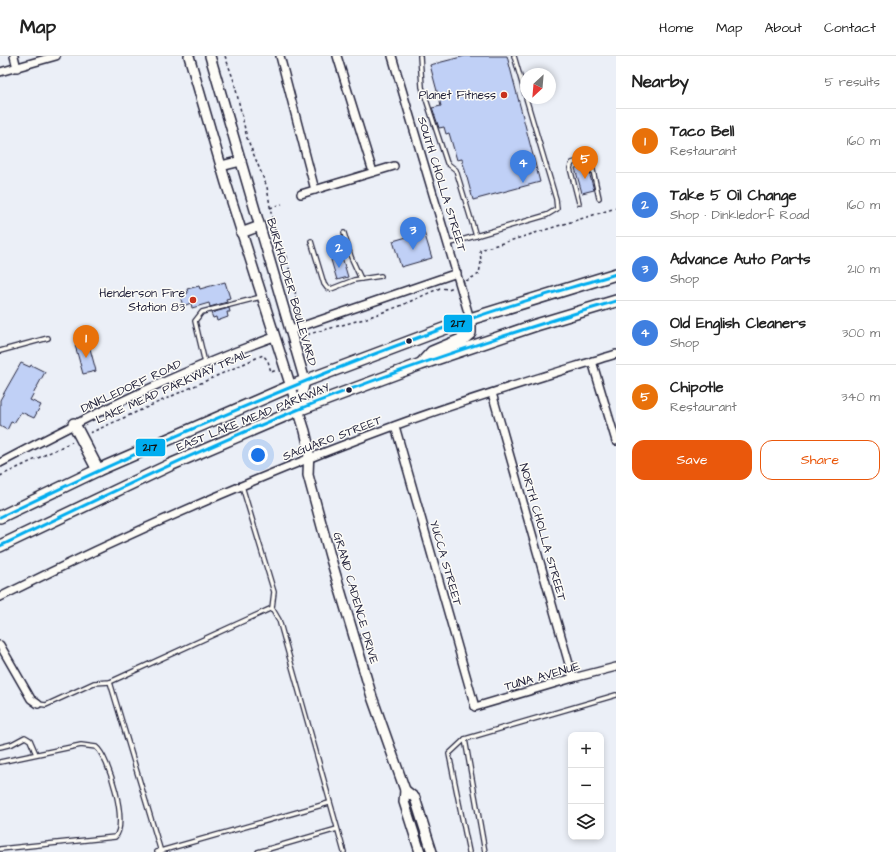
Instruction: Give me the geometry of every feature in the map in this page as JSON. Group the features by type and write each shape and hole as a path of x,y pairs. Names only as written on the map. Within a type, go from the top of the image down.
{"main road":[{"path":"189,56 220,166 298,410"},
{"name":"BURKHOLDER BOULEVARD","path":"210,56 260,226 296,328 305,380 298,410"},
{"path":"220,166 241,161"},
{"path":"241,233 260,226"},
{"name":"EAST LAKE MEAD PARKWAY","path":"0,517 98,470 305,380 470,319 616,274"},
{"name":"EAST LAKE MEAD PARKWAY","path":"0,546 170,465 298,410 421,364 536,325 616,301"},
{"path":"421,364 432,352 463,340 470,333 470,319"},
{"name":"GRAND CADENCE DRIVE","path":"298,410 310,448 308,475 330,556 372,697 405,790 404,802 420,852"},
{"path":"74,424 98,470"},
{"name":"GRAND CADENCE DRIVE","path":"405,790 415,798 432,852"}],"street":[{"path":"14,56 17,68"},
{"path":"0,72 56,56"},
{"path":"280,56 315,190"},
{"path":"337,56 373,172"},
{"name":"SOUTH CHOLLA STREET","path":"392,56 470,319"},
{"path":"301,194 394,166"},
{"path":"296,328 457,274"},
{"name":"DINKLEDORF ROAD","path":"0,463 74,424 205,364 274,337"},
{"name":"SAGUARO STREET","path":"0,597 61,566 242,486 309,459 395,426 492,393 616,354"},
{"path":"592,361 616,441"},
{"name":"NORTH CHOLLA STREET","path":"492,393 574,678"},
{"name":"YUCCA STREET","path":"395,426 475,707"},
{"path":"0,645 31,698 38,704"},
{"name":"TUNA AVENUE","path":"475,707 616,667"}],"lane":[{"path":"420,56 424,92 447,163 456,170 476,236"},
{"path":"514,56 520,76"},
{"path":"448,244 547,215 557,209 555,195 528,104"},
{"path":"579,203 570,168 572,163 585,159 591,162 599,198"},
{"path":"344,233 351,257 361,279"},
{"path":"311,241 324,284 327,288 331,289 354,280 381,276"},
{"path":"205,364 195,321 202,312 261,297"},
{"path":"0,351 48,338"},
{"path":"242,486 274,592 272,608 279,620 329,803 344,852"},
{"path":"38,704 46,705 94,683 110,682 272,608"},
{"path":"110,682 159,851 329,803"},
{"path":"469,852 449,754 465,739 616,695"},
{"path":"0,747 12,744 25,737 30,740 36,754"},
{"path":"465,739 485,852"},
{"path":"0,762 86,745 100,750 104,756 118,802 121,822 120,831 115,837 111,838 0,849"},
{"path":"258,852 337,829"}],"path":[{"path":"224,56 234,82 247,138 267,187 273,226 291,274 296,328 303,338"},
{"path":"270,208 282,204"},
{"name":"LAKE MEAD PARKWAY TRAIL","path":"92,433 262,354 268,361 271,372"},
{"path":"0,476 73,441"}],"building":[{"path":"465,56 507,56 540,182 473,200 462,159 457,160 449,133 446,134 444,127 439,128 432,108 441,106 430,65"},
{"path":"587,165 594,190 582,193 575,168"},
{"path":"424,232 432,258 401,267 393,241"},
{"path":"342,257 348,277 337,280 331,260"},
{"name":"Henderson Fire Station 83","path":"225,282 230,298 226,299 227,302 210,307 209,303 192,308 191,303 183,306 180,296 188,293 187,289 199,286 200,289"},
{"path":"229,308 230,312 227,312 228,317 217,321 216,317 213,318 211,313"},
{"path":"88,341 96,371 83,374 75,345"},
{"path":"21,363 30,367 31,365 45,372 30,400 41,405 34,418 21,412 14,423 11,422 7,430 0,426 0,400"}],"transit line":[{"name":"217","path":"0,517 173,437 350,363 488,313 616,274"},
{"name":"217","path":"0,546 184,459 297,410 455,352 616,301"}],"place":[{"name":"Planet Fitness","path":"504,95"},
{"name":"Chipotle","path":"585,179"},
{"name":"Old English Cleaners","path":"523,183"},
{"name":"Advance Auto Parts","path":"413,250"},
{"name":"Take 5 Oil Change","path":"339,268"},
{"name":"Henderson Fire Station 83","path":"193,300"},
{"name":"Taco Bell","path":"86,358"}]}
